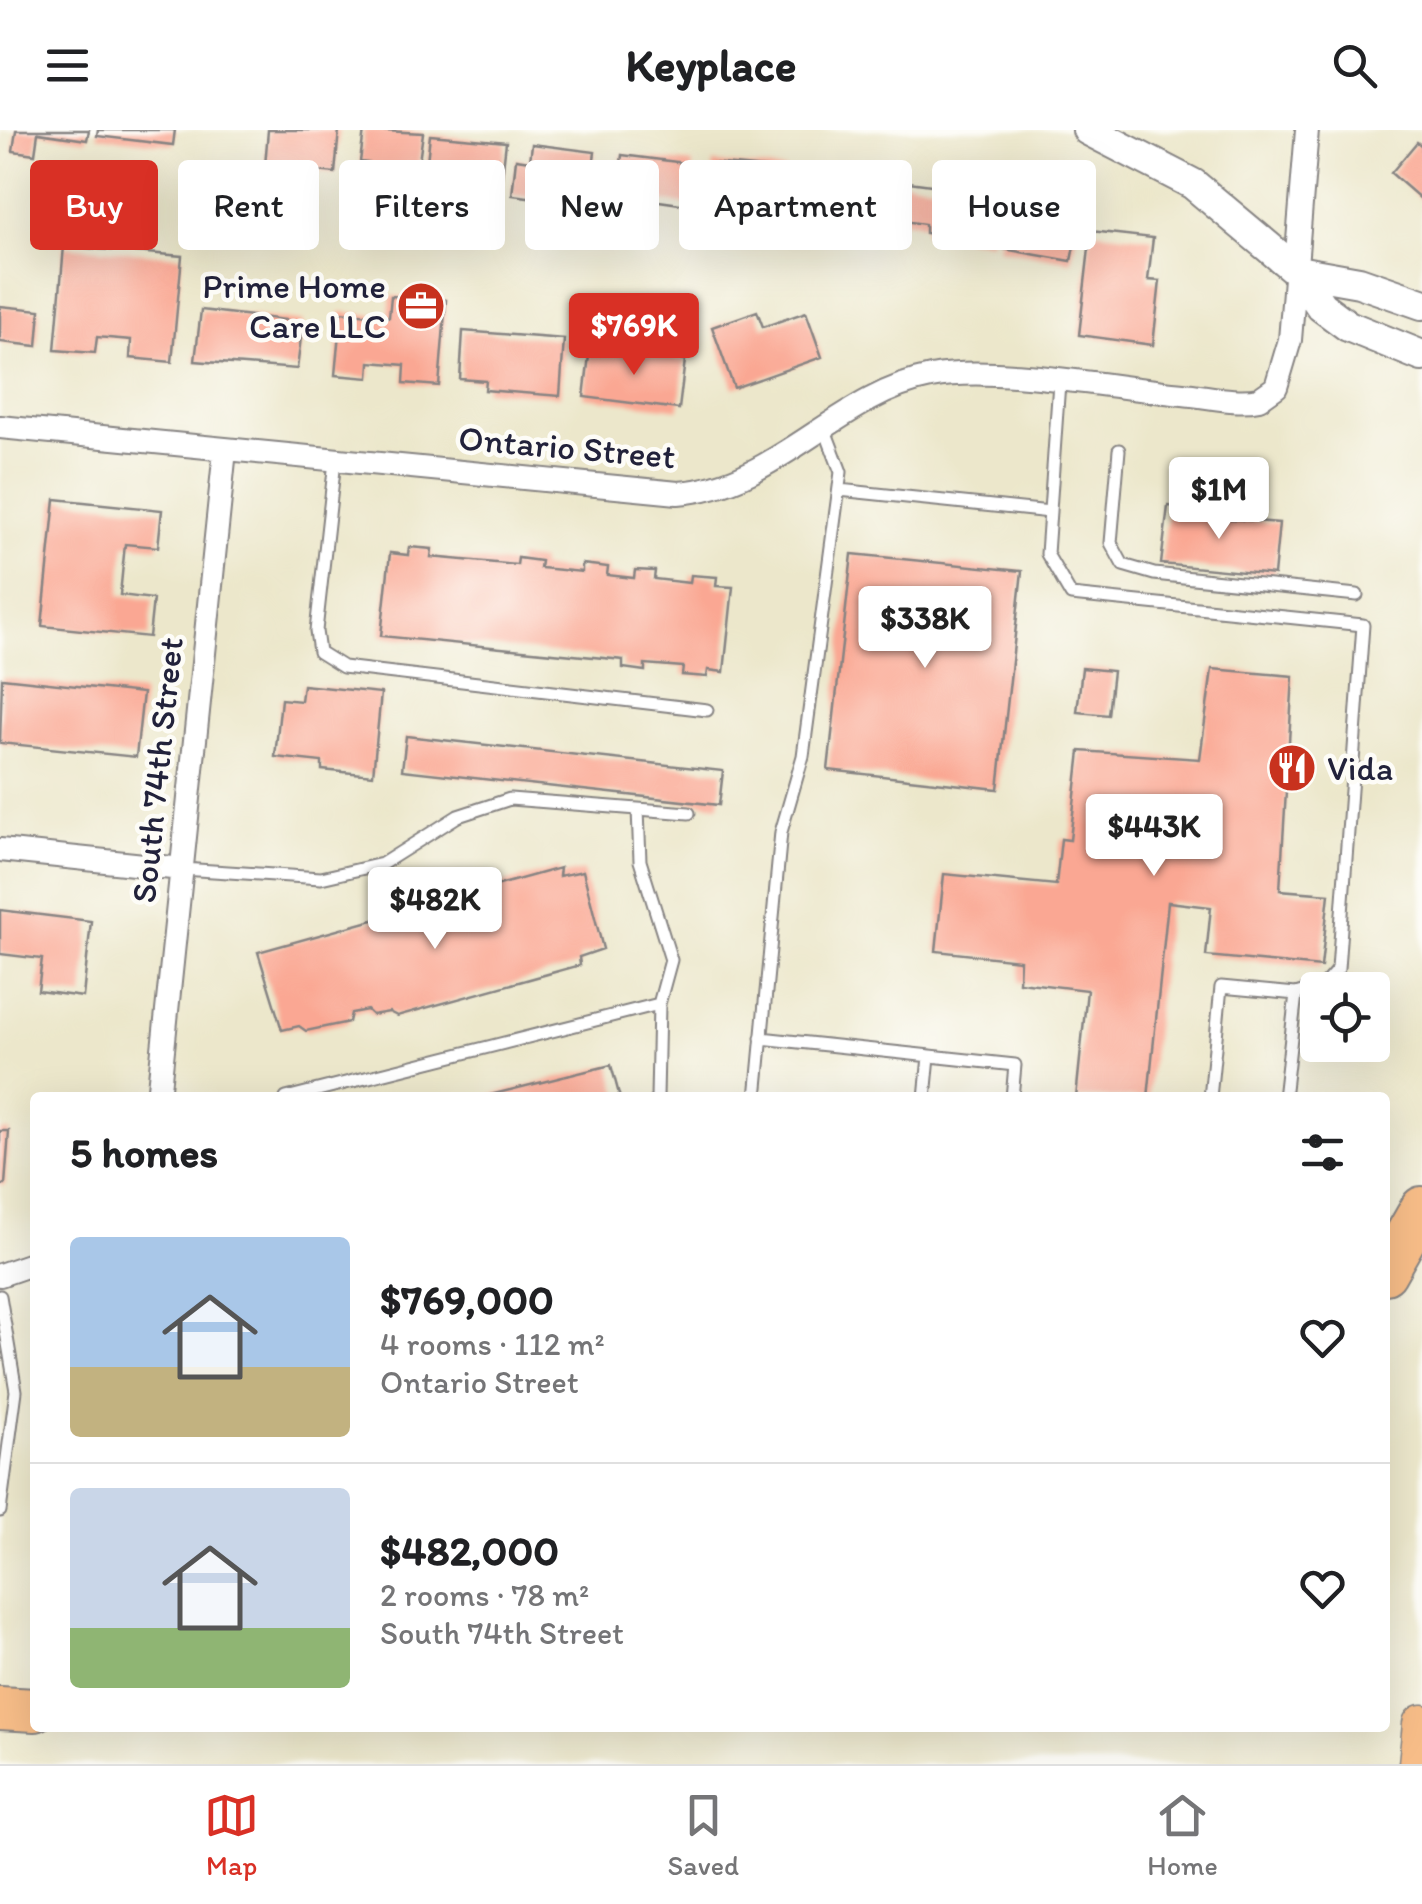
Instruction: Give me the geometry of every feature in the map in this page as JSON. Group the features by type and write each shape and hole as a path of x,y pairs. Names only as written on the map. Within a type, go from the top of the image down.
{"highway":[{"path":"1390,1263 1422,1208"},
{"path":"0,1708 30,1710"}],"main road":[{"path":"1418,1764 1422,1724"}],"street":[{"path":"1088,130 1193,184 1297,270 1322,306 1348,326 1422,356"},
{"name":"Ontario Street","path":"0,427 622,490 688,492 747,478 888,390 934,376 982,375 1259,399 1276,387 1290,340 1307,130"},
{"path":"1297,270 1359,282 1422,304"},
{"name":"South 74th Street","path":"159,1092 225,450"},
{"path":"0,850 182,869"},
{"path":"0,1274 30,1265"}],"lane":[{"path":"1060,382 1048,554 1071,595 1364,625 1338,969 1324,984 1296,994 1220,987 1211,1092"},
{"path":"757,1092 781,832 803,756 841,472 825,430"},
{"path":"1119,450 1111,543 1123,566 1154,574 1357,594"},
{"path":"335,462 316,631 319,652 343,667 706,710"},
{"path":"839,490 1050,512"},
{"path":"182,869 321,878 382,864 458,816 510,799 688,813"},
{"path":"638,809 640,861 672,960 658,1004 657,1092"},
{"path":"1285,1092 1296,994"},
{"path":"310,1092 658,1004"},
{"path":"762,1038 1015,1065 1013,1092"},
{"path":"926,1092 929,1056"},
{"path":"0,1296 16,1391 0,1511"}],"building":[{"path":"16,130 89,130 87,140 38,133 35,154 13,151"},
{"path":"98,130 175,130 173,145 97,136"},
{"path":"268,130 339,130 335,173 319,171 319,160 266,160"},
{"path":"364,130 423,133 419,160 360,160"},
{"path":"430,135 506,142 504,160 427,160"},
{"path":"1417,142 1422,146 1422,200 1391,173"},
{"path":"532,144 595,152 594,160 530,160"},
{"path":"622,155 679,162 679,204 659,201 659,160 621,160"},
{"path":"516,159 525,160 525,197 512,195"},
{"path":"912,182 932,185 932,234 925,233 925,224 912,222"},
{"path":"1096,232 1153,238 1148,280 1160,281 1153,345 1079,335 1089,250 1096,250"},
{"path":"64,250 182,256 172,362 130,358 131,340 97,337 95,353 55,350"},
{"path":"1009,250 1073,250 1071,261"},
{"path":"391,296 446,300 439,386 404,383 405,365 370,362 369,378 335,375 341,312 389,317"},
{"path":"0,306 40,310 37,346 0,342"},
{"path":"201,310 303,322 297,369 195,361"},
{"path":"757,311 763,327 806,312 822,357 734,388 712,327"},
{"path":"463,331 564,339 560,396 485,390 486,381 460,379"},
{"path":"590,347 685,360 679,409 584,397"},
{"path":"55,499 162,510 158,547 125,544 120,595 153,599 149,637 42,626"},
{"path":"1168,506 1209,509 1209,517 1279,523 1274,575 1161,564"},
{"path":"409,547 432,549 431,557 517,565 518,558 541,561 540,568 582,572 582,564 608,567 607,575 634,578 635,570 655,571 654,579 690,583 691,575 717,577 716,586 733,587 724,672 708,670 707,677 682,675 683,667 645,664 645,671 623,668 623,660 381,636 390,553 408,555"},
{"path":"852,554 1022,571 998,789 828,770"},
{"path":"1082,668 1113,671 1108,715 1077,712"},
{"path":"1212,669 1293,676 1280,890 1329,894 1321,967 1206,956 1211,907 1168,902 1149,1092 1077,1092 1087,990 1019,982 1020,960 936,951 944,874 1056,885 1061,839 1070,840 1080,751 1200,759"},
{"path":"2,678 143,693 136,757 0,743"},
{"path":"303,685 381,693 373,775 322,770 322,762 275,757 281,699 301,701"},
{"path":"406,736 723,771 719,805 402,770"},
{"path":"560,868 559,876 583,871 603,949 579,957 580,965 397,1016 389,1012 372,1015 367,1010 351,1013 349,1022 306,1031 299,1026 282,1030 258,952"},
{"path":"0,910 91,921 83,997 38,991 42,959 0,954"},
{"path":"611,1065 618,1092 502,1092"},
{"path":"0,1131 9,1131 5,1185 0,1185"}],"place":[{"name":"Prime Home Care LLC","path":"421,306"},
{"name":"Vida","path":"1292,768"}]}
